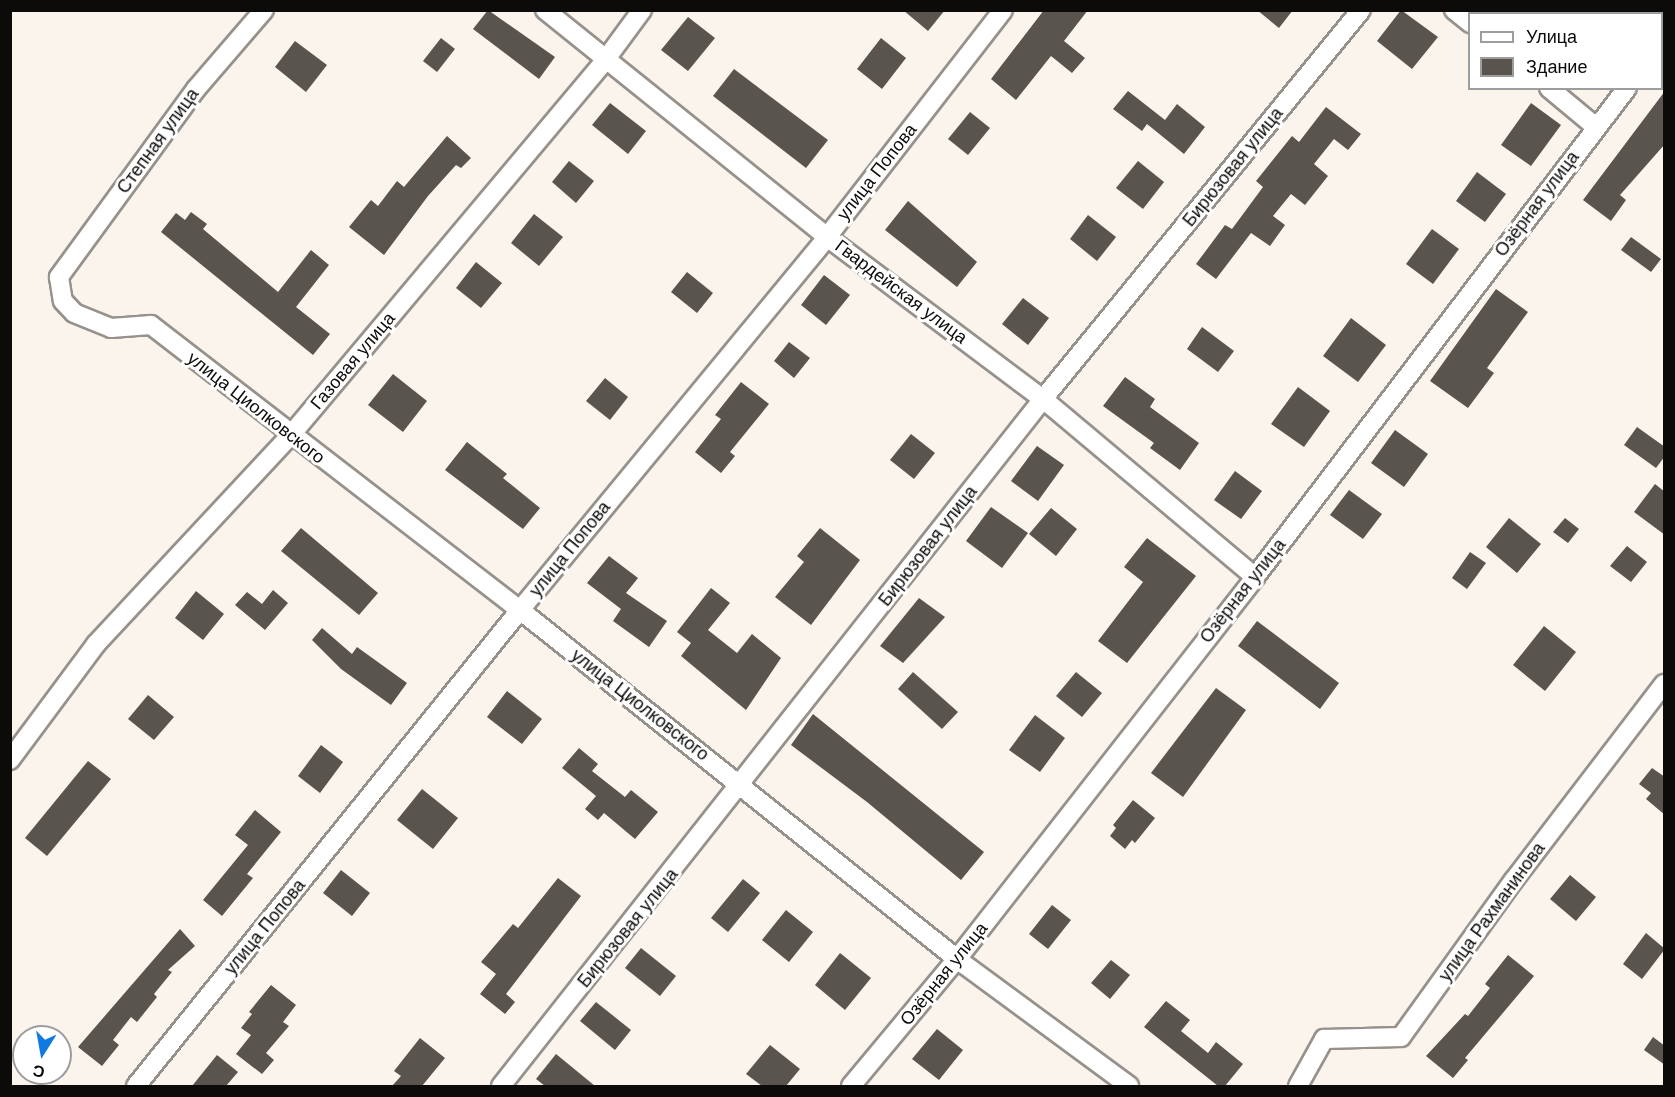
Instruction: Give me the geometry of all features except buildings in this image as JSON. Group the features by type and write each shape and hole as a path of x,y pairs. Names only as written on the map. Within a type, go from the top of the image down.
{"street":[{"name":"Степная улица","path":"151,325 111,328 74,313 63,301 59,277 196,89 264,10"},
{"name":"Гвардейская улица","path":"545,10 827,237 1043,399 1255,577"},
{"name":"Газовая улица","path":"10,760 96,644 290,436 606,59 642,10"},
{"name":"улица Попова","path":"136,1086 520,610 827,237 1003,10"},
{"name":"Бирюзовая улица","path":"501,1086 742,786 1043,399 1360,10"},
{"path":"1454,10 1468,21"},
{"path":"1551,90 1596,126"},
{"name":"Озёрная улица","path":"851,1086 957,959 1255,577 1625,90"},
{"name":"улица Циолковского","path":"151,325 290,436 520,610 957,959 1129,1086"},
{"name":"улица Рахманинова","path":"1298,1086 1324,1039 1401,1037 1514,880 1665,684"}]}
